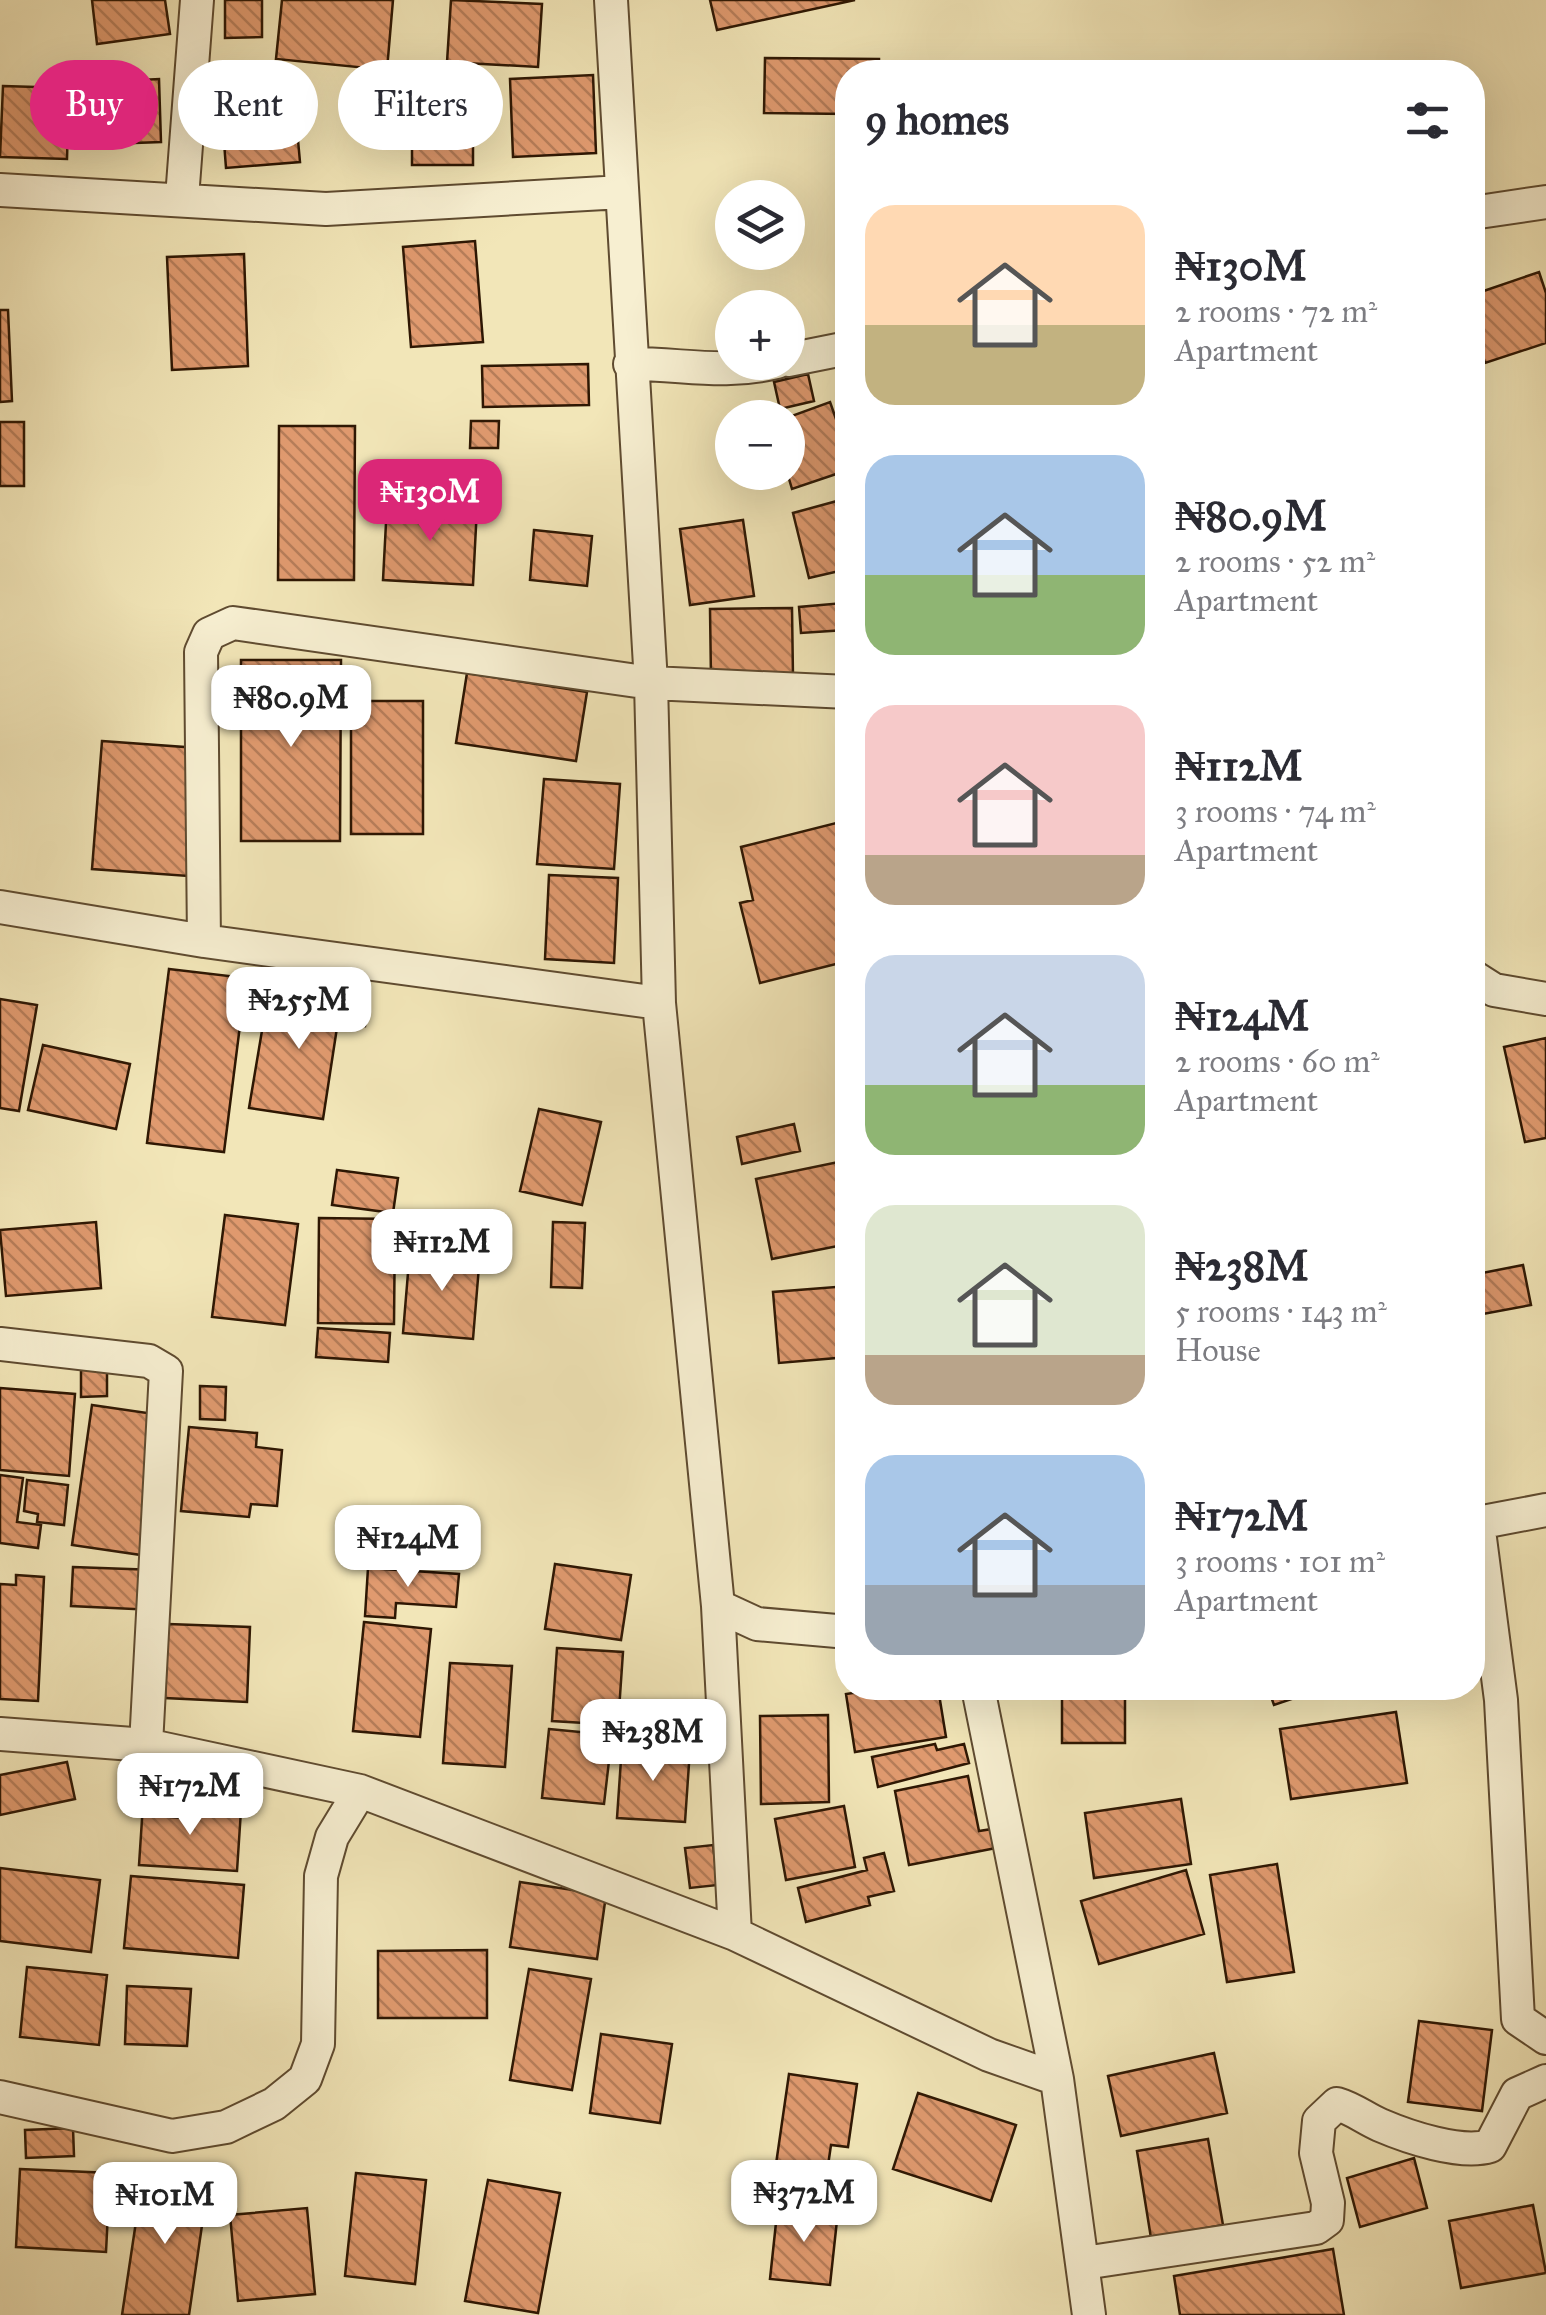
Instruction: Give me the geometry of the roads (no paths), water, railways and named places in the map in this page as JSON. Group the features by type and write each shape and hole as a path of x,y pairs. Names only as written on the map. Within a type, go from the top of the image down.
{"street":[{"path":"182,198 197,0"},
{"path":"611,0 651,683 659,1003 718,1606 735,1934"},
{"path":"0,190 326,209 622,192"},
{"path":"1485,211 1546,202"},
{"path":"805,357 835,351"},
{"path":"630,364 715,370"},
{"path":"204,941 201,652 209,634 233,623 651,683 835,691"},
{"path":"0,907 204,941 659,1003"},
{"path":"1485,984 1494,990 1546,999"},
{"path":"0,1344 149,1361 166,1371 146,1745"},
{"path":"1485,1522 1546,1510"},
{"path":"1485,1592 1501,1700 1518,2019 1546,2038"},
{"path":"718,1606 757,1624 835,1631"},
{"path":"980,1700 1057,2079 1089,2315"},
{"path":"0,1734 146,1745 360,1791 735,1934 990,2055 1057,2079"},
{"path":"0,2096 172,2136 226,2127 274,2104 305,2079 318,2044 321,1876 332,1836 360,1791"},
{"path":"1084,2263 1316,2228 1327,2220 1328,2203 1316,2153 1319,2121 1336,2104 1360,2110 1378,2124 1474,2151 1490,2146 1518,2094 1546,2080"}]}
